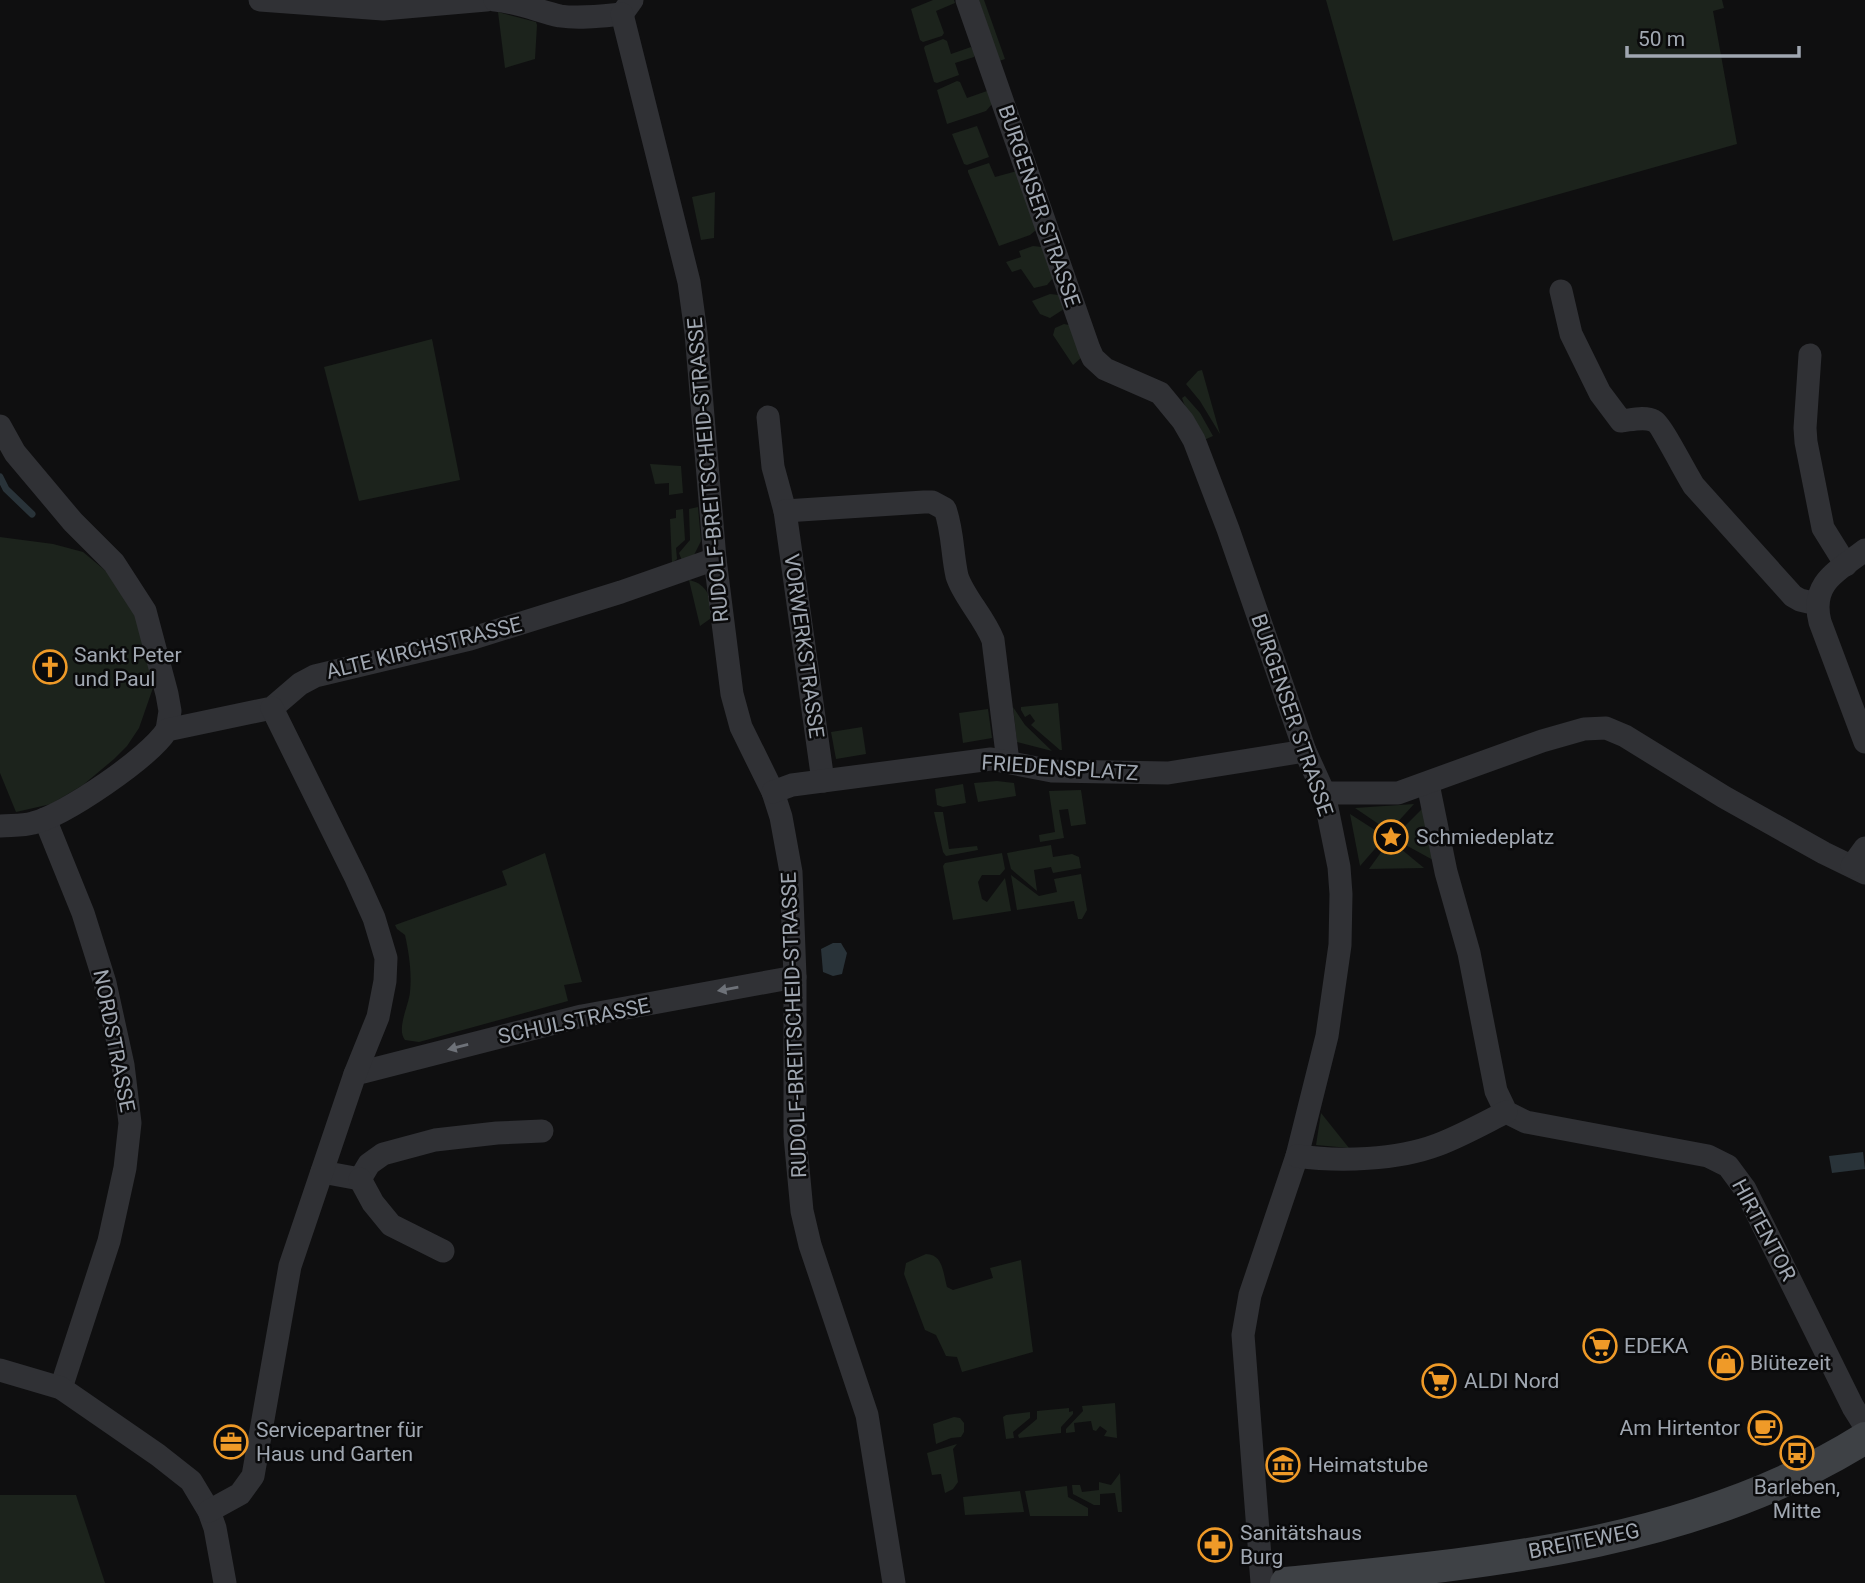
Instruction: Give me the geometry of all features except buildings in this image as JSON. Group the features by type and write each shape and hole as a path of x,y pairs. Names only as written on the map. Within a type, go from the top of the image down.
{"street":[{"path":"260,0 383,9 486,0"},
{"path":"495,0 561,16 581,17 627,7"},
{"name":"BURGENSER STRASSE","path":"967,0 1093,358 1105,369 1160,393 1188,430 1224,517 1305,751 1324,793 1341,894 1340,945 1326,1036 1297,1156 1250,1295 1243,1335 1262,1583"},
{"name":"RUDOLF-BREITSCHEID-STRASSE","path":"627,7 689,282 696,333 715,559 732,694 741,727 773,792 781,817 791,872 795,977 795,1136 802,1211 810,1245 867,1415 894,1583"},
{"path":"1560,291 1571,334 1600,393 1621,421 1647,418 1660,426 1694,486 1793,596 1817,604"},
{"path":"1810,355 1807,442 1823,528 1846,565"},
{"name":"VORWERKSTRASSE","path":"768,417 772,467 785,511 823,781"},
{"path":"0,426 15,453 65,512 114,563 145,611 170,712 167,730 159,742 72,806 31,824 0,826"},
{"path":"785,511 924,502 932,502 945,509 961,586 987,625 993,640 1008,762"},
{"path":"1865,550 1830,576 1820,589 1817,604 1820,622 1865,742"},
{"name":"ALTE KIRCHSTRASSE","path":"167,730 272,708 300,684 315,676 470,639 621,592 715,559"},
{"path":"209,1510 240,1494 253,1476 290,1266 355,1074 378,1017 385,981 386,958 374,918 272,708"},
{"path":"1324,793 1398,793 1542,741 1584,729 1606,728 1625,736 1724,797 1824,853 1861,863"},
{"name":"FRIEDENSPLATZ","path":"773,792 792,785 991,759 1052,771 1168,774 1305,751"},
{"path":"1297,1156 1347,1159 1424,1149 1506,1112 1496,1091 1469,953 1446,872 1428,784"},
{"name":"NORDSTRASSE","path":"45,819 83,914 105,983 123,1065 130,1123 125,1168 111,1232 61,1388"},
{"name":"SCHULSTRASSE","path":"355,1074 582,1016 795,977"},
{"name":"HIRTENTOR","path":"1506,1112 1526,1122 1708,1156 1728,1166 1745,1189 1853,1407 1865,1426"},
{"path":"360,1179 369,1164 383,1154 435,1140 542,1131"},
{"path":"322,1172 360,1179"},
{"path":"360,1179 373,1203 391,1224 443,1251"},
{"path":"0,1370 61,1388 191,1481 209,1510 225,1583"},
{"name":"BREITEWEG","path":"1303,1582 1471,1562 1590,1542 1648,1529 1710,1512 1765,1491 1808,1471 1865,1438"}],"shaded area":[{"path":"933,0 954,0 955,3 936,11 944,33 942,36 923,42 920,40 911,9"},
{"path":"979,0 984,0 1005,59 999,61"},
{"path":"1326,0 1722,0 1724,8 1713,11 1737,144 1393,241"},
{"path":"498,12 536,22 535,59 505,68"},
{"path":"943,39 947,41 951,54 971,47 975,54 974,57 955,63 959,75 937,83 934,82 924,48"},
{"path":"957,81 967,98 987,91 992,104 986,111 947,124 937,90"},
{"path":"977,126 989,157 967,165 964,164 952,134"},
{"path":"989,163 995,177 1017,171 1036,230 1030,235 999,246 968,172"},
{"path":"715,192 714,238 701,240 692,197"},
{"path":"1033,246 1042,247 1053,278 1047,285 1034,288 1021,269 1012,272 1006,262 1021,257 1019,251"},
{"path":"1050,294 1059,295 1064,309 1050,318 1040,314 1032,301"},
{"path":"1069,325 1082,357 1073,365 1053,335 1055,328"},
{"path":"432,339 460,480 359,501 324,367"},
{"path":"1202,370 1220,434 1186,384"},
{"path":"1185,396 1200,413 1213,436 1204,440 1184,403 1182,398"},
{"path":"650,464 681,466 683,493 669,495 669,483 655,484"},
{"path":"698,507 701,541 692,559 683,563 679,553 690,540 689,509"},
{"path":"683,509 685,540 676,548 677,559 672,563 670,519 676,518 676,510"},
{"path":"0,537 53,544 83,552 107,572 138,619 154,685 139,728 114,759 83,785 51,804 16,812 0,773"},
{"path":"689,580 708,593 712,604 714,616 700,626"},
{"path":"1058,703 1062,750 1031,725 1035,721 1030,714 1025,717 1021,710 1021,707"},
{"path":"1013,707 1025,725 1052,751 1017,742"},
{"path":"988,709 992,738 963,743 959,713"},
{"path":"862,727 866,754 836,759 831,732"},
{"path":"974,783 1014,783 1016,796 978,802"},
{"path":"963,784 966,803 943,807 937,805 935,789"},
{"path":"1081,790 1086,824 1071,826 1068,809 1059,810 1064,838 1040,842 1039,835 1055,832 1049,791"},
{"path":"1414,804 1395,825 1383,827 1355,808"},
{"path":"1423,808 1433,860 1402,843 1400,831"},
{"path":"934,812 943,812 949,849 977,846 978,850 946,856"},
{"path":"1350,814 1378,832 1380,843 1360,866"},
{"path":"1051,845 1053,857 1072,854 1079,857 1081,868 1053,873 1051,867 1034,870 1037,891 1011,869 1007,853"},
{"path":"1401,849 1424,868 1369,869 1382,851"},
{"path":"545,853 582,982 564,985 568,1001 419,1042 405,1040 402,1030 410,992 410,963 405,935 395,925 507,885 502,871"},
{"path":"1002,853 1005,869 1000,875 982,875 978,882 982,899 987,902 1005,878 1011,911 953,920 943,866 945,863"},
{"path":"1081,874 1087,910 1082,919 1078,919 1074,901 1017,910 1011,875 1039,896 1057,892 1054,879"},
{"path":"833,943 841,943 847,953 842,974 833,976 823,972 821,949"},
{"path":"1321,1113 1349,1148 1316,1145"},
{"path":"1863,1152 1865,1169 1832,1173 1829,1156"},
{"path":"926,1254 939,1261 947,1287 953,1290 993,1278 990,1268 1021,1260 1033,1352 962,1372 957,1357 946,1356 936,1335 925,1330 904,1274 906,1263"},
{"path":"1115,1403 1117,1438 1104,1436 1107,1431 1100,1426 1096,1431 1093,1430 1091,1421 1074,1423 1075,1432 1066,1433 1066,1429 1083,1411 1082,1406"},
{"path":"1069,1408 1069,1412 1073,1411 1073,1414 1061,1427 1061,1433 1019,1438 1018,1435 1037,1419 1037,1411"},
{"path":"1030,1412 1030,1418 1013,1432 1014,1438 1006,1439 1003,1417"},
{"path":"954,1417 960,1418 964,1423 961,1437 936,1444 933,1424"},
{"path":"957,1444 953,1449 958,1482 953,1489 945,1493 941,1474 932,1475 927,1453"},
{"path":"1120,1473 1122,1512 1118,1512 1115,1493 1100,1494 1100,1505 1094,1505 1073,1494 1072,1485 1080,1485 1082,1492 1099,1490 1099,1482 1111,1485"},
{"path":"1067,1486 1068,1497 1088,1508 1088,1516 1030,1516 1025,1491"},
{"path":"1020,1491 1024,1512 965,1515 963,1497"},
{"path":"0,1495 76,1495 105,1583 0,1583"}],"waterway":[{"path":"0,477 6,489 32,514"}],"place":[{"name":"Sankt Peter und Paul","path":"50,667"},
{"name":"Schmiedeplatz","path":"1391,837"},
{"name":"EDEKA","path":"1600,1346"},
{"name":"Blütezeit","path":"1726,1363"},
{"name":"ALDI Nord","path":"1439,1381"},
{"name":"Am Hirtentor","path":"1765,1428"},
{"name":"Servicepartner für Haus und Garten","path":"231,1442"},
{"name":"Barleben, Mitte","path":"1797,1453"},
{"name":"Heimatstube","path":"1283,1465"},
{"name":"Sanitätshaus Burg","path":"1215,1545"}]}
